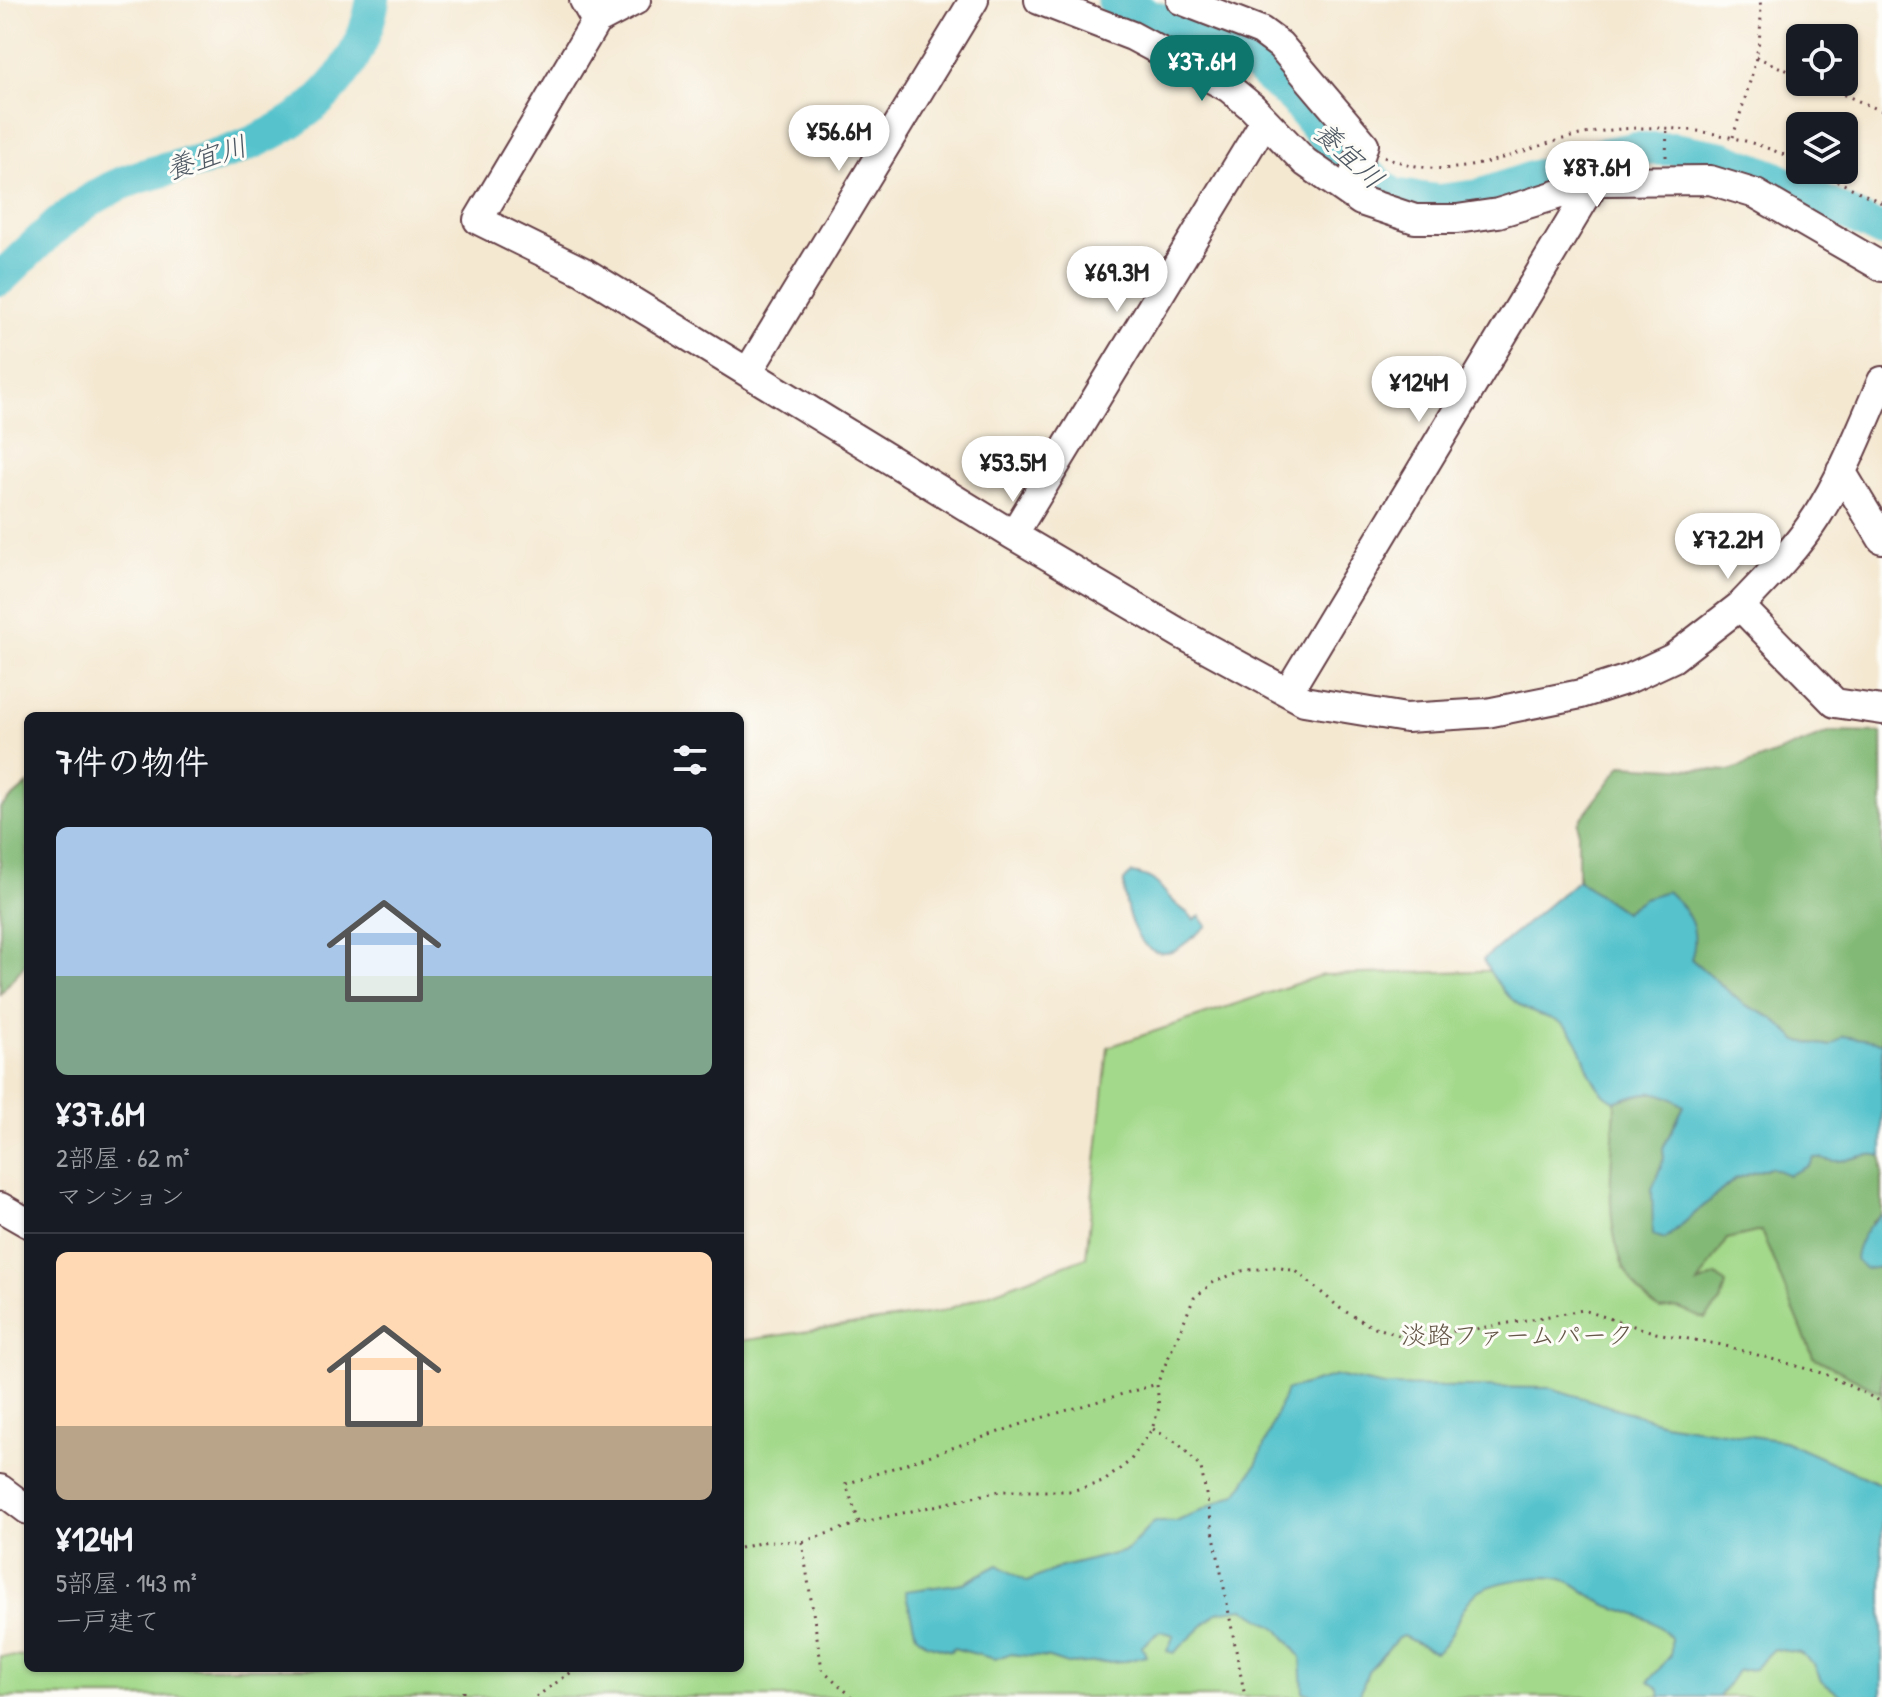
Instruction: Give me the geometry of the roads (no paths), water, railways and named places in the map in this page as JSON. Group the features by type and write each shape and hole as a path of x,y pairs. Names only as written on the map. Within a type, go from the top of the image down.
{"street":[{"path":"636,0 590,10 478,220 584,272 1013,535 1181,634 1304,701 1406,718 1487,713 1581,694 1628,679 1673,658 1740,606 1781,563 1817,516 1882,381"},
{"path":"748,372 974,0"},
{"path":"1039,0 1132,36 1229,88 1305,162 1356,192 1415,219 1457,219 1498,213 1594,183 1710,180 1756,194 1882,267"},
{"path":"1181,0 1261,31 1280,45 1364,144 1356,192"},
{"path":"1013,535 1265,121"},
{"path":"1288,692 1594,183"},
{"path":"1841,471 1882,539"},
{"path":"1740,606 1835,703 1882,710"},
{"path":"0,1207 24,1221"},
{"path":"0,1489 24,1507"}],"water":[{"path":"1132,873 1153,880 1194,920 1200,916 1207,926 1172,952 1160,953 1149,948 1134,929 1126,903 1124,881"},
{"path":"1578,880 1624,912 1644,898 1667,891 1687,914 1694,930 1691,959 1743,1004 1773,1018 1798,1041 1830,1046 1844,1036 1882,1042 1882,1156 1870,1155 1840,1161 1814,1158 1809,1166 1789,1175 1770,1167 1735,1179 1665,1239 1653,1235 1652,1189 1664,1158 1663,1148 1684,1106 1658,1093 1643,1093 1615,1101 1605,1094 1591,1076 1578,1044 1564,1025 1517,1004 1498,984 1483,960"},
{"path":"1882,1215 1882,1267 1865,1269 1855,1260 1858,1247 1864,1234"},
{"path":"1336,1376 1385,1386 1551,1388 1663,1423 1784,1441 1882,1485 1882,1697 1843,1697 1821,1681 1814,1664 1800,1653 1774,1649 1754,1669 1737,1671 1719,1697 1661,1697 1658,1688 1649,1681 1671,1655 1671,1638 1665,1631 1650,1621 1602,1603 1571,1582 1556,1578 1507,1582 1477,1593 1470,1599 1447,1640 1435,1652 1403,1636 1398,1638 1368,1671 1359,1697 1322,1697 1303,1692 1301,1657 1278,1629 1243,1608 1218,1612 1174,1653 1167,1651 1174,1635 1160,1631 1142,1646 1146,1656 1126,1661 1067,1664 1049,1658 1009,1654 995,1659 926,1644 916,1635 905,1591 964,1583 998,1565 1027,1582 1058,1568 1126,1551 1154,1522 1176,1522 1238,1493 1257,1463 1286,1390"}],"waterway":[{"name":"養宜川","path":"0,279 58,224 107,190 135,178 243,147 270,134 318,102 353,58 365,31 373,0"},
{"name":"養宜川","path":"1114,0 1151,17 1195,30 1257,67 1293,98 1327,140 1393,195 1438,201 1479,196 1599,155 1634,149 1674,149 1723,158 1773,177 1882,231"}],"park label":[{"name":"淡路ファームパーク","path":"1517,1334"}]}
